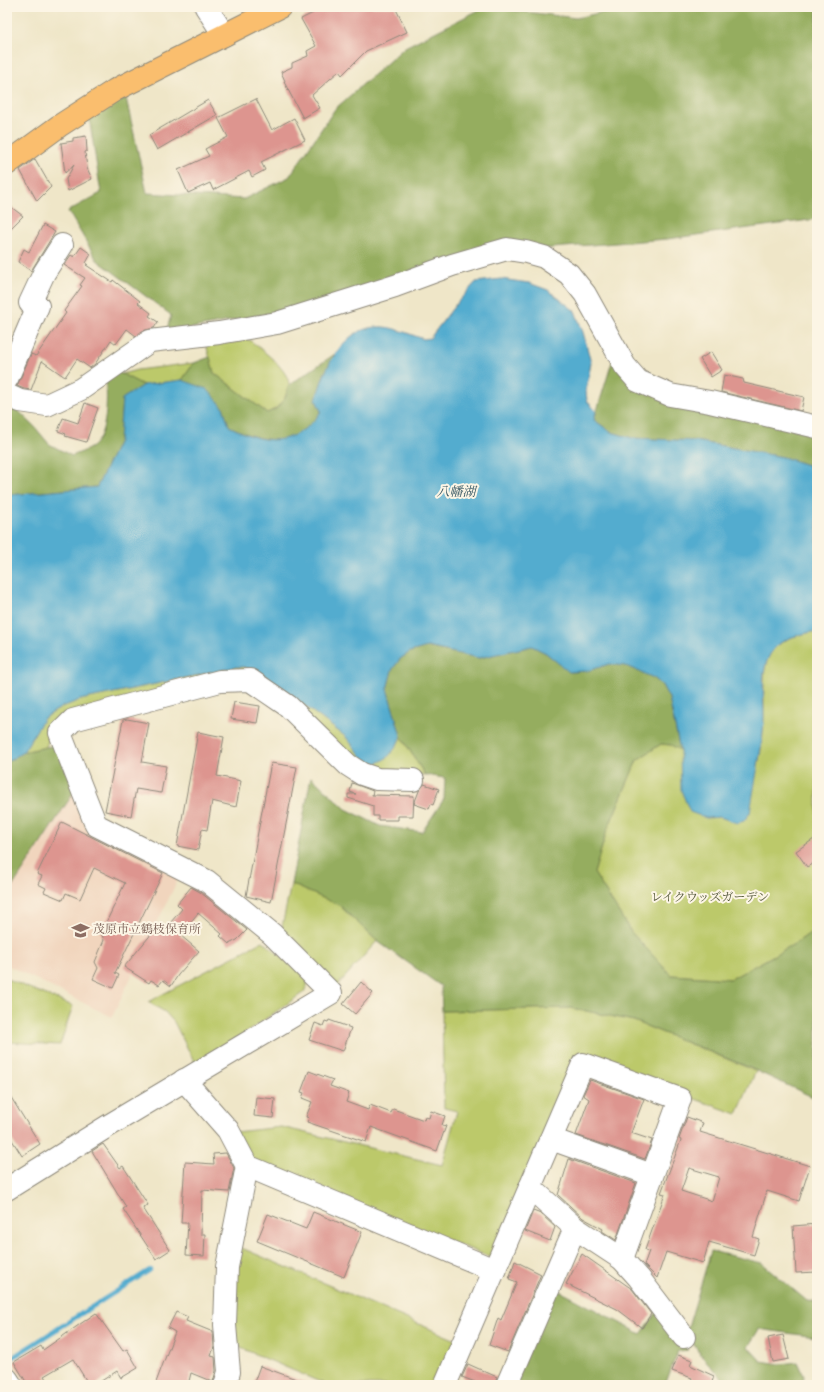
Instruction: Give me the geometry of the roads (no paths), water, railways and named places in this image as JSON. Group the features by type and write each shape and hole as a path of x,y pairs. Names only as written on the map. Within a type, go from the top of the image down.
{"main road":[{"path":"7,164 59,126 115,90 280,7"}],"street":[{"path":"206,7 224,35"},
{"path":"7,379 38,306 30,303 44,274 62,245"},
{"path":"7,395 20,401 47,405 81,390 150,341 219,333 277,323 395,286 452,265 507,249 544,257 569,274 585,294 625,366 638,381 670,395 710,402 817,427"},
{"path":"7,1189 184,1080 331,993 272,934 207,881 96,825 60,733 73,720 220,681 250,680 288,706 348,764 362,774 377,779 413,780"},
{"path":"445,1385 583,1064 680,1099 622,1259"},
{"path":"184,1080 228,1130 247,1166 227,1267 226,1325 229,1372 225,1385"},
{"path":"551,1139 652,1175"},
{"path":"247,1166 494,1270"},
{"path":"530,1187 575,1228 622,1259 639,1278 684,1337"},
{"path":"507,1385 575,1228"},
{"path":"7,1378 11,1385"}],"water":[{"name":"八幡湖","path":"501,279 529,283 548,290 575,311 583,332 591,363 586,391 587,401 596,411 594,420 611,432 632,438 695,441 783,457 817,468 817,631 787,639 773,650 768,659 763,679 764,721 760,752 750,813 744,821 737,823 720,817 706,818 690,812 681,790 680,750 669,698 662,685 654,678 626,666 609,664 587,671 569,672 546,653 532,646 479,658 427,647 410,652 400,659 392,670 387,689 401,736 396,747 388,757 376,764 363,758 346,737 267,677 244,667 236,667 80,700 62,707 44,718 23,752 7,762 7,490 10,495 97,487 119,441 122,399 143,385 182,380 207,389 223,407 229,426 249,435 268,440 288,438 307,427 321,411 316,400 324,375 330,362 346,341 357,333 369,328 383,327 399,330 424,339 430,338 456,304 476,282"}],"waterway":[{"path":"7,1361 150,1270"}],"place":[{"name":"茂原市立鶴枝保育所","path":"80,930"}],"park label":[{"name":"レイクウッズガーデン","path":"710,898"}]}
